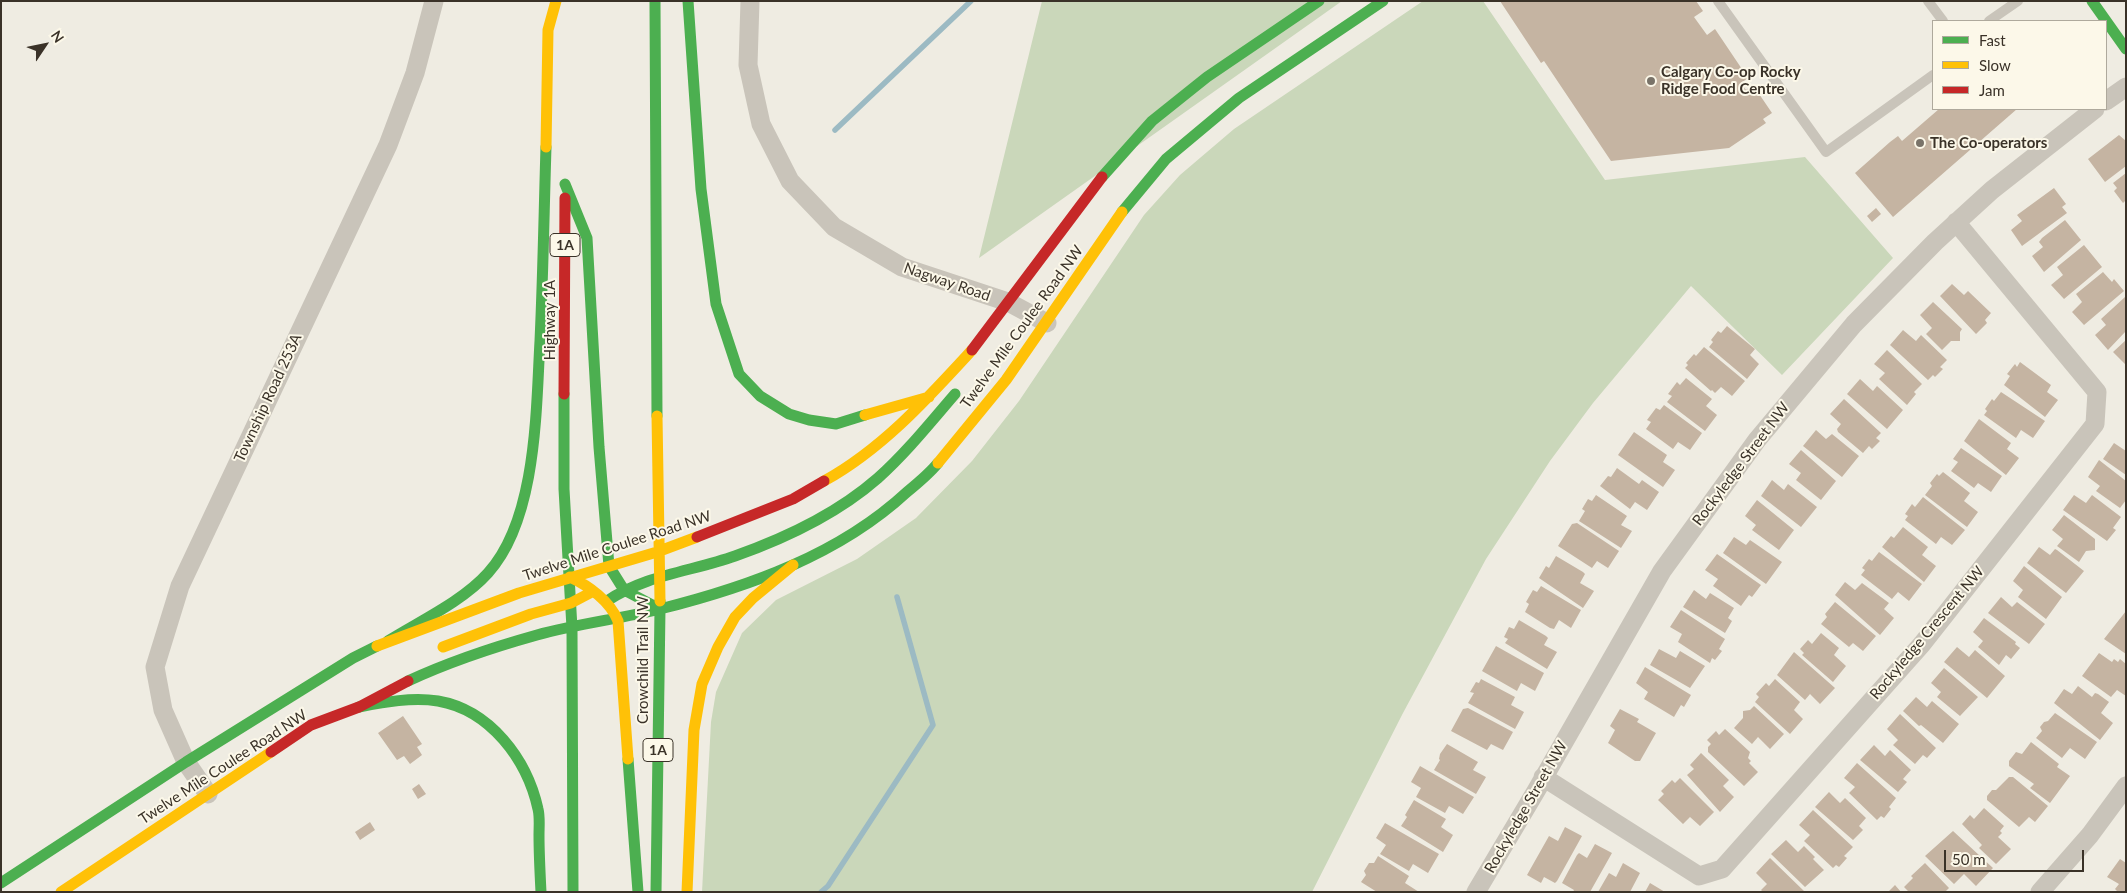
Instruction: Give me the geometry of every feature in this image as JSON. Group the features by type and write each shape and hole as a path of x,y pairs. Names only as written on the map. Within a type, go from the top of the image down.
{"main road":[{"path":"557,1 560,40"},
{"path":"388,641 461,596 488,574 507,545 519,518 535,437 543,278 548,30 557,1"},
{"name":"Crowchild Trail NW","path":"655,1 657,552 660,609 656,892"},
{"path":"688,1 701,189 716,304 739,374 760,396 788,414 809,420 836,424 929,397"},
{"name":"Twelve Mile Coulee Road NW","path":"1,883 186,762 353,658 388,641 519,593 657,552 793,499 846,469 891,433 929,397 979,342 1099,180 1152,121 1207,77 1319,1"},
{"name":"Twelve Mile Coulee Road NW","path":"62,892 311,725 358,706 456,660 538,635 660,609 731,588 793,565 840,543 886,512 934,468 1006,380 1119,215 1166,159 1239,98 1383,1"},
{"path":"2092,1 2105,20"},
{"path":"2107,22 2126,49"},
{"name":"Highway 1A","path":"570,577 564,489 565,179 587,238 599,456 609,566"},
{"path":"572,628 624,590 658,577 684,571 753,549 803,526 846,502 877,479 910,446 956,393 979,342"},
{"path":"430,652 531,614 572,603 640,565 657,552"},
{"path":"687,892 694,730 702,684 718,647 735,617 753,598 793,565"},
{"path":"609,566 604,603 616,617 622,656 638,892"},
{"path":"570,577 582,582 624,590 660,609"},
{"name":"1A","path":"570,577 572,603 573,892"},
{"path":"358,706 404,700 448,702 467,710 484,721 506,742 526,772 538,810 541,892"},
{"path":"311,725 336,704"}],"street":[{"name":"Township Road 253A","path":"208,794 186,762 163,710 155,668 180,586 388,145 415,73 434,1"},
{"name":"Nagway Road","path":"750,1 748,65 761,124 790,181 834,228 902,267 1008,302 1047,322"},
{"path":"2107,100 2126,87"},
{"name":"Rockyledge Street NW","path":"1476,892 1662,571 1751,447 1854,324 1956,222 1992,190 2094,110"},
{"name":"Rockyledge Crescent NW","path":"1543,777 1699,876 1722,869 1922,644 2095,424 2097,392 1956,222"},
{"path":"2040,892 2090,835 2126,786"}],"lane":[{"path":"1718,1 1826,152 1932,75"},
{"path":"1928,1 1942,20"},
{"path":"1990,20 2018,1"}],"green space":[{"path":"1042,1 1342,1 979,258"},
{"path":"1423,1 1483,1 1605,180 1805,157 1893,258 1782,375 1691,286 1593,403 1550,461 1486,559 1403,713 1312,892 702,892 711,722 716,692 742,633 776,600 857,559 916,518 972,461 1019,401 1144,215 1180,175 1234,129"}],"building":[{"name":"Calgary Co-op Rocky Ridge Food Centre","path":"1500,1 1696,1 1703,11 1694,17 1707,35 1715,29 1748,78 1741,83 1746,90 1753,85 1772,113 1763,119 1766,123 1729,148 1611,161 1544,61 1541,63"},
{"path":"1938,110 2016,110 1893,217 1855,173 1898,136 1902,141"},
{"path":"2119,135 2126,141 2126,166 2105,182 2088,159"},
{"path":"2126,173 2126,200 2123,203 2114,191 2117,188 2113,183"},
{"path":"2054,188 2066,204 2062,207 2067,213 2022,246 2011,230 2022,221 2017,215"},
{"path":"1876,208 1881,214 1872,222 1867,216"},
{"path":"2065,220 2081,240 2044,272 2032,256 2043,247 2039,242 2042,238"},
{"path":"2084,245 2102,267 2064,299 2051,285 2063,275 2057,267"},
{"path":"2103,272 2112,282 2114,279 2124,291 2084,325 2072,312 2082,302 2076,294"},
{"path":"1952,284 1964,295 1968,291 1991,313 1985,320 1987,323 1976,334 1940,296"},
{"path":"2125,297 2126,331 2108,350 2095,335 2106,325 2101,319"},
{"path":"1933,302 1962,329 1960,341 1951,341 1942,350 1926,334 1932,328 1920,315"},
{"path":"1727,326 1755,349 1750,355 1759,364 1747,379 1709,347 1713,342 1711,340 1718,331 1721,333"},
{"path":"1903,330 1916,341 1921,335 1947,360 1940,367 1943,369 1935,377 1933,375 1928,380 1890,345"},
{"path":"2126,340 2126,365 2113,352"},
{"path":"1704,347 1745,381 1732,396 1721,387 1715,393 1711,391 1685,368 1688,365 1686,363 1694,354 1696,356"},
{"path":"1887,350 1922,384 1914,392 1916,394 1907,405 1879,379 1885,373 1874,364"},
{"path":"2020,362 2051,385 2047,392 2058,400 2045,417 2004,385 2010,376 2007,374 2015,364 2017,367"},
{"path":"1686,378 1712,399 1706,406 1717,415 1705,431 1667,402 1672,396 1668,394 1677,382 1680,385"},
{"path":"1860,379 1873,391 1877,386 1903,410 1887,429 1847,394"},
{"path":"2001,392 2045,421 2033,438 2021,430 2016,438 1984,415 1987,411 1985,409 1992,399 1994,401"},
{"path":"1844,399 1881,433 1876,438 1880,441 1872,449 1869,446 1863,453 1838,432 1837,429 1841,424 1830,414"},
{"path":"1664,405 1702,433 1690,450 1678,442 1673,449 1646,429 1651,422 1647,420 1656,408 1660,410"},
{"path":"1979,419 2011,443 2007,449 2019,458 2006,475 1964,441"},
{"path":"1816,430 1826,439 1832,434 1859,456 1842,477 1803,446"},
{"path":"1634,432 1667,455 1663,462 1675,470 1663,487 1618,455"},
{"path":"2114,443 2126,451 2126,475 2103,459"},
{"path":"1961,448 2002,476 1991,492 1978,483 1974,488 1951,471 1958,462 1953,459"},
{"path":"1801,450 1836,481 1821,500 1796,480 1801,473 1789,464"},
{"path":"2099,460 2126,481 2126,500 2120,508 2096,491 2100,486 2088,477"},
{"path":"1617,468 1639,484 1642,480 1659,492 1647,510 1635,502 1630,509 1600,486 1608,476 1611,477"},
{"path":"1943,472 1970,493 1964,501 1978,512 1967,527 1925,495 1932,486 1930,483 1937,474 1939,476"},
{"path":"1772,480 1784,490 1788,484 1817,507 1801,527 1761,496"},
{"path":"1596,495 1627,516 1621,525 1632,531 1621,548 1579,521 1585,511 1582,509 1588,499 1592,501"},
{"path":"2074,495 2086,503 2092,495 2121,517 2113,528 2116,530 2107,541 2063,510"},
{"path":"1923,497 1965,530 1952,545 1941,537 1936,544 1905,520 1908,516 1905,514 1912,504 1915,507"},
{"path":"1757,500 1794,530 1779,550 1752,530 1756,525 1745,516"},
{"path":"2064,515 2095,539 2095,550 2086,551 2079,562 2057,546 2063,539 2052,530"},
{"path":"1577,523 1619,551 1608,568 1597,561 1592,568 1558,546 1572,524"},
{"path":"1903,527 1928,547 1922,555 1936,566 1924,582 1882,547 1891,536 1894,538"},
{"path":"1734,537 1746,545 1750,540 1782,562 1766,584 1723,553"},
{"path":"2039,547 2050,555 2055,549 2057,550 2084,571 2066,593 2027,563"},
{"path":"1879,552 1922,584 1909,601 1898,592 1892,599 1861,575 1865,570 1862,568 1869,559 1872,561"},
{"path":"1717,554 1761,585 1752,597 1749,595 1741,606 1713,586 1718,579 1705,570"},
{"path":"1556,556 1583,572 1585,574 1580,583 1594,591 1583,608 1539,578 1546,566 1549,568"},
{"path":"2024,566 2062,597 2046,619 2018,597 2023,590 2013,581"},
{"path":"1845,582 1855,590 1862,583 1889,603 1884,609 1894,618 1880,635 1835,595"},
{"path":"1541,586 1581,610 1571,628 1559,620 1554,629 1550,628 1525,612 1529,604 1526,602 1533,590 1537,592"},
{"path":"1694,590 1706,599 1710,593 1734,608 1728,618 1732,621 1725,633 1683,607"},
{"path":"2001,597 2012,607 2017,602 2045,624 2029,644 1988,613"},
{"path":"1835,602 1876,636 1863,651 1853,643 1849,647 1821,624 1827,617 1825,614"},
{"path":"1681,610 1725,639 1719,649 1722,651 1715,660 1712,658 1710,663 1678,642 1682,634 1670,627"},
{"path":"2126,611 2126,654 2104,639"},
{"path":"1984,618 2016,642 2015,644 2020,648 2011,659 2006,655 1999,665 1978,647 1983,641 1973,632"},
{"path":"1519,620 1546,636 1548,638 1544,645 1557,652 1547,669 1505,643 1508,639 1504,637 1509,627 1514,629"},
{"path":"1821,633 1839,648 1834,655 1846,666 1833,682 1802,655 1804,653 1800,649 1808,640 1812,644"},
{"path":"1496,646 1544,673 1535,691 1521,683 1517,691 1482,671"},
{"path":"1957,647 1969,657 1975,650 2005,676 1987,698 1944,662"},
{"path":"1659,649 1676,658 1680,651 1705,666 1690,688 1650,665"},
{"path":"1794,652 1835,688 1820,704 1810,694 1805,700 1777,675"},
{"path":"2099,653 2112,662 2114,659 2118,662 2120,659 2126,664 2126,696 2117,690 2111,697 2082,676"},
{"path":"1645,667 1691,695 1684,707 1681,705 1674,717 1644,699 1648,692 1636,683"},
{"path":"1944,668 1978,697 1960,716 1937,697 1941,692 1931,683"},
{"path":"1481,679 1515,697 1511,705 1524,712 1515,729 1468,703 1474,693 1470,692 1476,682 1479,683"},
{"path":"1775,679 1800,702 1794,710 1803,719 1790,734 1755,702 1759,697 1756,694 1766,683 1769,686"},
{"path":"2078,686 2092,697 2095,693 2109,702 2101,713 2113,723 2100,740 2054,703 2064,689 2072,694"},
{"path":"1916,697 1927,707 1932,701 1959,724 1943,743 1921,725 1919,726 1903,711"},
{"path":"1754,706 1784,734 1770,749 1758,737 1752,744 1734,728 1743,718 1743,711 1750,710"},
{"path":"1468,708 1513,732 1503,750 1491,744 1487,750 1451,731 1463,709"},
{"path":"1620,709 1639,719 1637,722 1656,733 1640,761 1635,761 1608,743 1615,730 1610,726"},
{"path":"2055,713 2097,742 2085,759 2070,748 2062,758 2036,738 2042,731 2040,727"},
{"path":"1900,714 1936,748 1927,758 1923,755 1915,764 1893,745 1898,740 1887,729"},
{"path":"403,716 422,744 417,747 422,755 410,764 404,756 397,760 378,733"},
{"path":"1725,729 1750,752 1748,758 1751,761 1749,763 1758,772 1744,786 1708,752 1708,747 1711,744 1707,740 1716,731 1719,735"},
{"path":"2031,742 2059,764 2057,767 2070,776 2050,803 2030,788 2034,784 2009,766 2009,761 2016,752 2022,754"},
{"path":"1447,744 1478,762 1473,770 1486,777 1476,794 1434,770 1440,760 1440,754"},
{"path":"1874,745 1885,756 1890,750 1911,770 1903,779 1907,782 1898,792 1860,760"},
{"path":"1701,753 1729,780 1723,786 1734,797 1720,812 1687,775 1694,769 1690,765"},
{"path":"1857,763 1896,798 1884,818 1881,816 1877,820 1849,793 1855,787 1844,778"},
{"path":"1420,766 1474,797 1463,814 1449,806 1445,813 1416,797 1421,788 1411,782"},
{"path":"2009,777 2013,777 2048,806 2035,822 2029,817 2019,827 1987,800 1987,796 1992,790 1996,790"},
{"path":"1680,778 1714,812 1700,826 1690,817 1683,824 1658,800 1664,794 1661,791 1672,780 1675,783"},
{"path":"419,784 426,794 418,799 412,789"},
{"path":"1829,792 1840,803 1845,798 1866,818 1859,826 1863,830 1853,840 1815,807"},
{"path":"1414,800 1446,819 1441,827 1453,835 1443,852 1401,826"},
{"path":"1984,808 2004,826 2000,831 2002,833 1998,837 2011,849 1996,864 1979,848 1982,845 1962,824 1970,815 1974,819"},
{"path":"1813,810 1853,847 1844,856 1847,858 1839,867 1836,865 1833,868 1804,841 1810,835 1799,825"},
{"path":"370,822 375,830 360,840 355,832"},
{"path":"1385,823 1439,854 1428,873 1413,864 1409,871 1380,854 1386,845 1376,838"},
{"path":"1565,827 1582,836 1557,881 1555,883 1544,877 1541,883 1527,875 1549,836 1558,841"},
{"path":"1953,831 1993,868 1976,886 1964,874 1954,884 1925,856"},
{"path":"1786,840 1798,852 1804,846 1824,870 1805,887 1771,854"},
{"path":"1595,844 1612,853 1590,892 1573,892 1574,890 1562,883 1577,855 1579,853 1587,858"},
{"path":"1378,856 1409,876 1405,883 1419,892 1377,892 1361,882 1366,875 1364,871 1369,863 1374,863"},
{"path":"1770,858 1805,892 1763,892 1761,890 1767,884 1756,873"},
{"path":"2120,859 2126,863 2126,892 2118,892 2115,889 2119,884 2107,877"},
{"path":"1623,863 1640,873 1630,892 1598,892 1609,873 1616,877"},
{"path":"1925,863 1949,888 1945,892 1909,892 1904,887 1913,878 1911,876"},
{"path":"1650,883 1665,892 1645,892"},
{"path":"1895,885 1901,892 1888,892"}],"waterway":[{"path":"835,130 971,1"},
{"path":"821,892 828,886 933,725 897,597"}],"traffic: fast":[{"path":"655,1 657,416"},
{"path":"688,1 701,189 716,304 739,374 760,396 789,414 809,420 836,424 865,415"},
{"path":"1102,177 1152,121 1207,77 1319,1"},
{"path":"1122,212 1166,159 1239,98 1383,1"},
{"path":"2092,1 2105,20"},
{"path":"2107,22 2126,49"},
{"path":"388,641 454,602 478,583 488,573 504,550 516,524 525,494 535,430 541,317 546,147"},
{"path":"565,184 587,238 599,447 609,566 624,590 660,609 660,601"},
{"path":"564,394 564,489 572,628"},
{"path":"607,601 622,592 653,579 719,561 754,549 792,533 828,514 846,503 878,478 918,437 955,394"},
{"path":"408,681 455,661 521,640 552,631 645,613 693,600 759,579 791,566 852,534 880,514 938,463"},
{"path":"656,892 660,609"},
{"path":"572,628 573,892"},
{"path":"1,883 186,762 353,658 377,646"},
{"path":"359,707 408,700 438,701 457,706 490,726 515,755 533,790 539,818 541,892"},
{"path":"628,759 638,892"}],"traffic: slow":[{"path":"546,147 548,30 556,1"},
{"path":"938,463 1006,380 1122,212"},
{"path":"824,481 865,454 903,422 972,350"},
{"path":"865,415 929,397"},
{"path":"657,416 660,601"},
{"path":"377,646 519,593 657,552 697,537"},
{"path":"687,892 694,730 702,684 718,647 735,617 753,598 793,565"},
{"path":"570,577 598,595 610,607 618,621 628,759"},
{"path":"443,647 531,614 571,603 590,593"},
{"path":"61,892 271,752"}],"traffic: jam":[{"path":"972,350 1102,177"},
{"path":"564,394 565,198"},
{"path":"697,537 793,499 824,481"},
{"path":"271,752 311,725 359,707 408,681"}],"place":[{"name":"Calgary Co-op Rocky Ridge Food Centre","path":"1651,81"},
{"name":"The Co-operators","path":"1920,143"}]}
